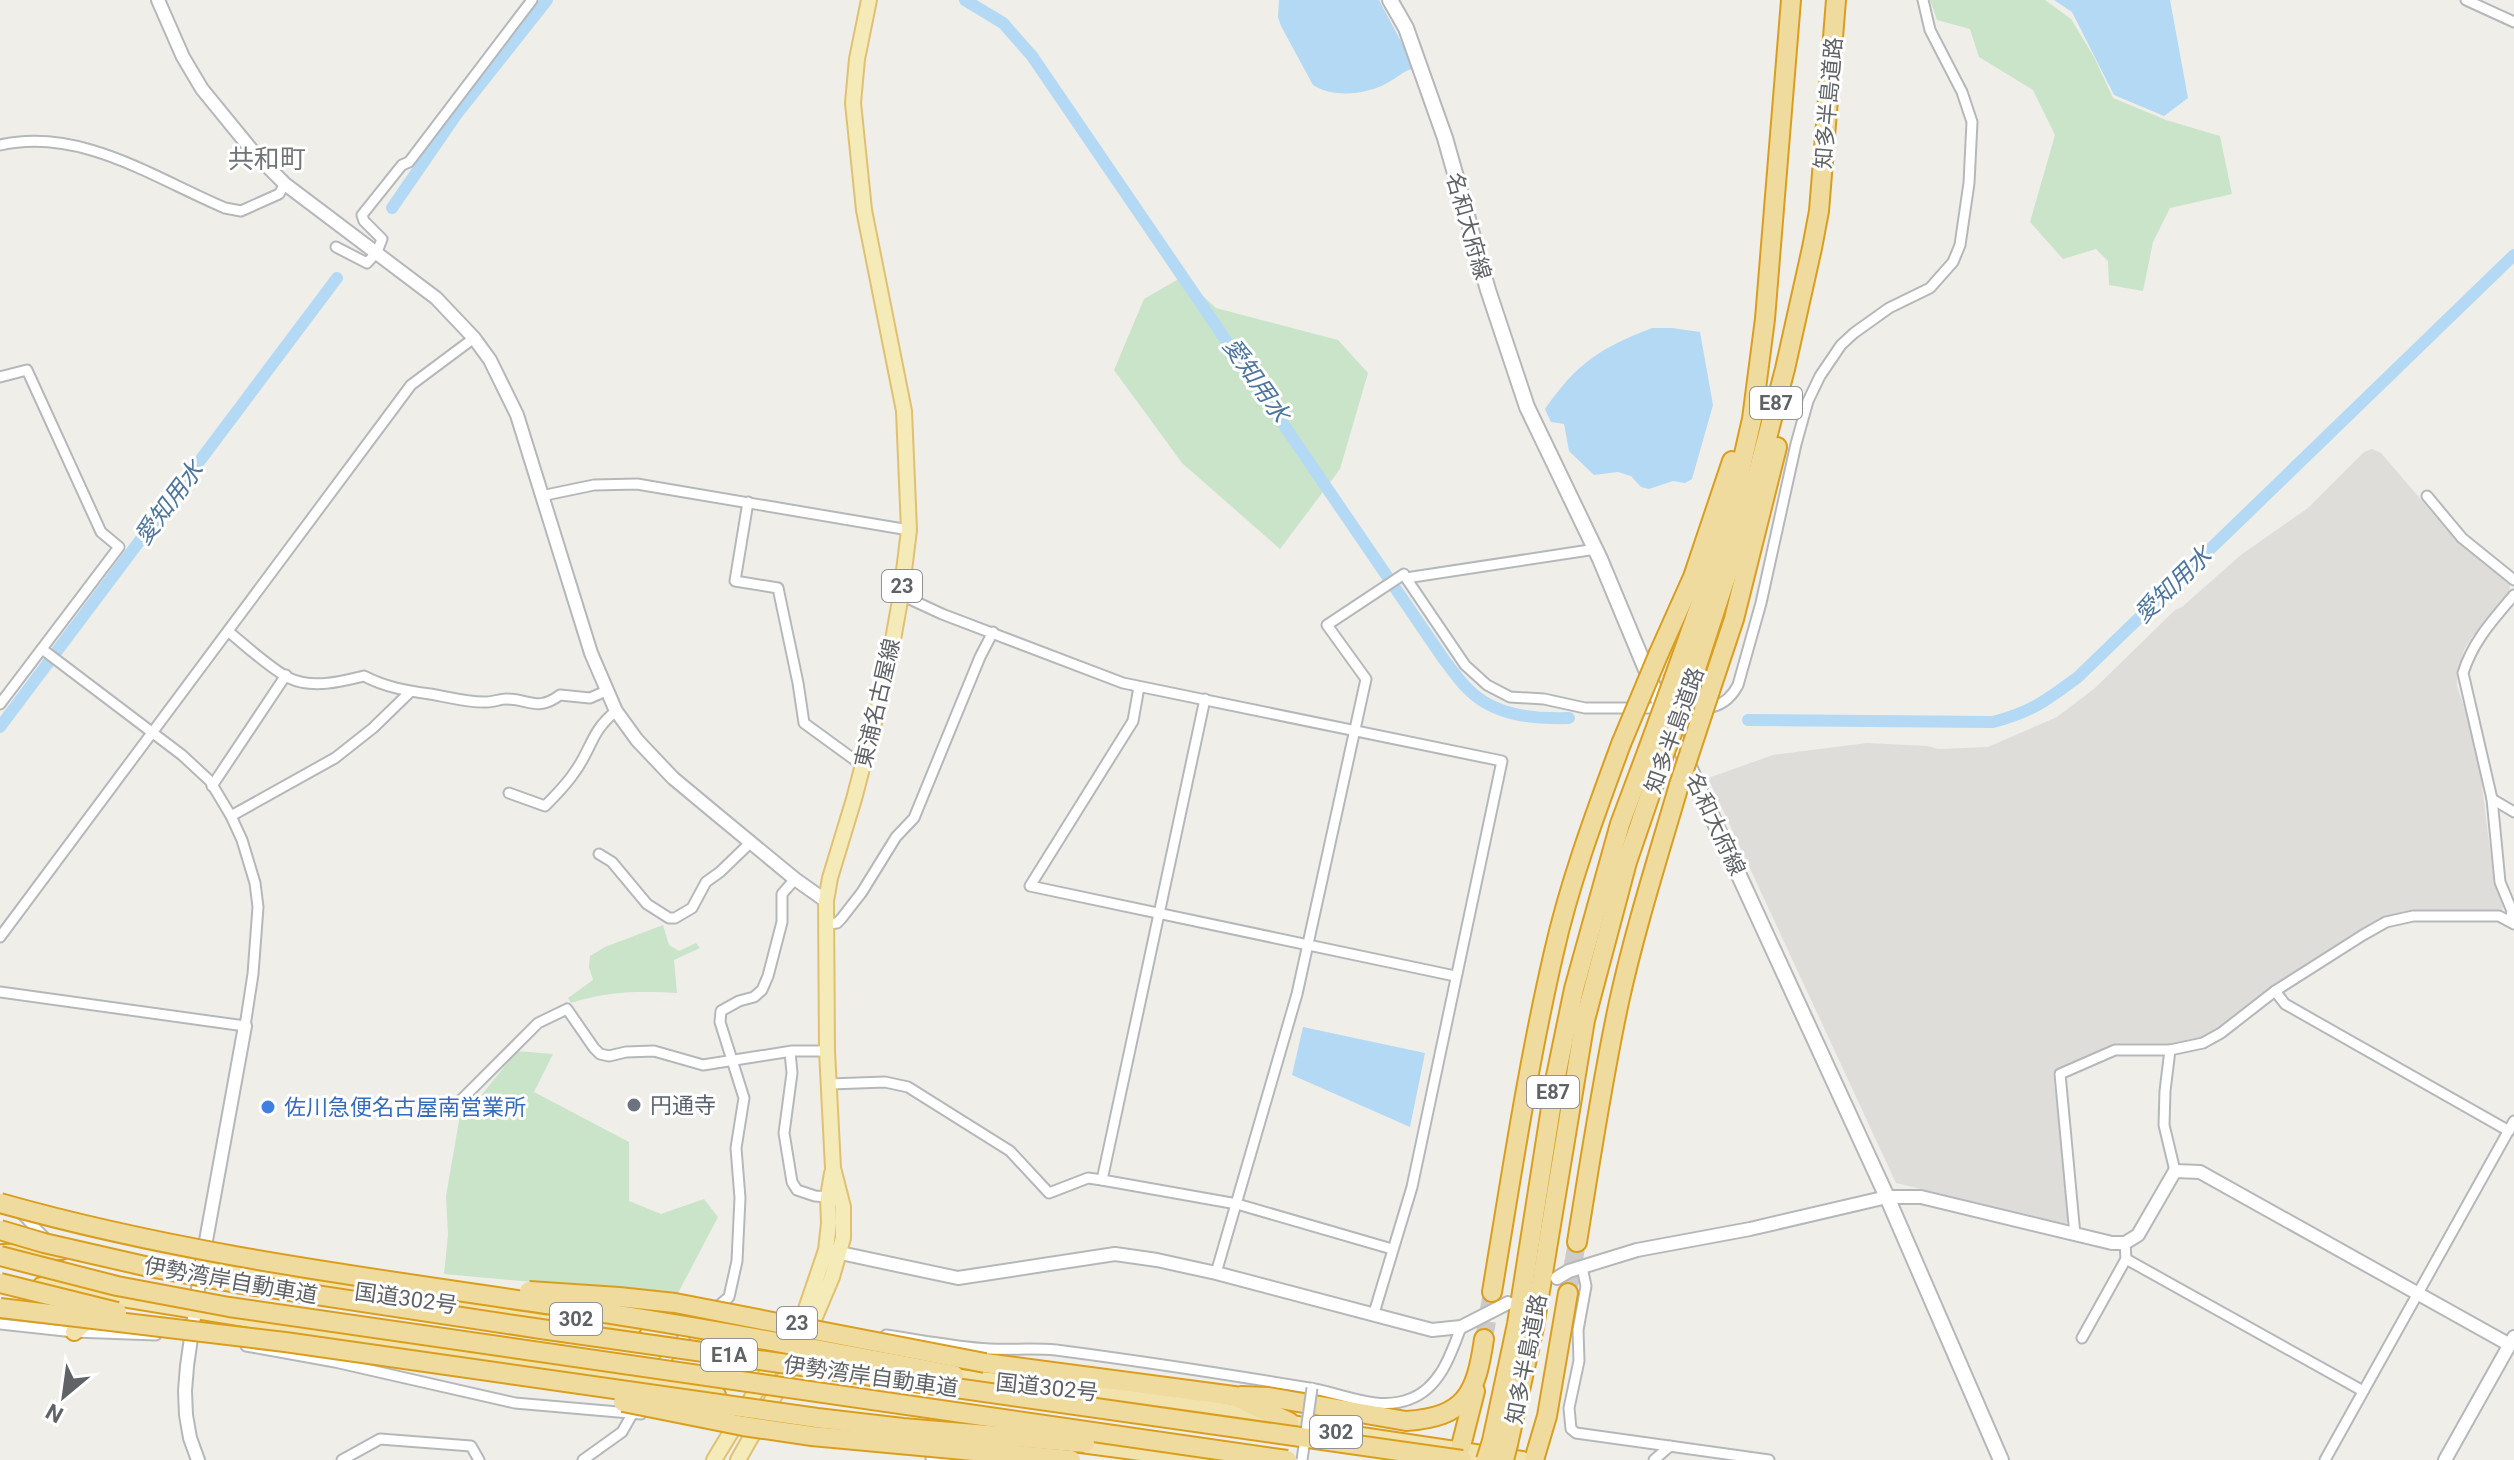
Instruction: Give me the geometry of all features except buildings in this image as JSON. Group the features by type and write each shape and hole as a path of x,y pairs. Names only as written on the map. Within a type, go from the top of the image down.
{"highway":[{"name":"知多半島道路","path":"1682,681 1700,605 1734,498 1757,384 1791,0"},
{"name":"知多半島道路","path":"1486,1460 1501,1448 1534,1327 1585,1020 1655,754 1742,529 1785,369 1819,211 1836,0"},
{"path":"1577,1242 1620,999 1679,785 1734,619 1780,434 1785,369"},
{"path":"1500,1298 1523,1104 1554,949 1591,827 1621,744 1693,577 1757,384"},
{"path":"0,1200 94,1228 166,1244 402,1284 722,1332 1160,1417"},
{"name":"伊勢湾岸自動車道","path":"0,1230 149,1267 236,1283 1160,1417 1460,1457"},
{"name":"国道302号","path":"0,1254 58,1251 201,1268 401,1298 688,1332 943,1376 1150,1398 1289,1422 1460,1457 1522,1460"},
{"name":"伊勢湾岸自動車道","path":"0,1254 117,1286 229,1307 1281,1459"},
{"path":"0,1284 76,1303 285,1342"},
{"name":"国道302号","path":"0,1284 116,1297 748,1400 1201,1460"},
{"path":"402,1284 566,1293 675,1303 985,1363 1234,1396 1269,1397 1406,1421 1428,1419 1453,1410 1466,1398 1479,1374"},
{"path":"1534,1460 1547,1416 1563,1285"},
{"path":"74,1332 116,1297"},
{"path":"0,1308 285,1342 710,1404 888,1426 1281,1459"},
{"path":"1460,1457 1484,1339"},
{"path":"425,1361 765,1430 1071,1460"},
{"path":"1234,1396 1289,1422"}],"main road":[{"name":"東浦名古屋線","path":"738,1460 799,1352 832,1277 828,1197 833,1168 827,1051 826,901 887,673 909,530 904,411 864,210 853,103 857,59 869,0"},
{"name":"名和大府線","path":"1390,0 1406,28 1445,138 1488,290 1527,407 1596,549 1662,708 1887,1197 2001,1460"},
{"name":"東浦名古屋線","path":"714,1460 806,1309 843,1238 843,1207 833,1168"}],"street":[{"path":"158,0 183,57 202,89 228,123 285,184 436,298 474,338 504,386 517,415 591,653 616,711 646,751 673,778 750,843 826,901"},
{"path":"336,247 367,263 377,252 382,239 362,215 402,165 409,162 532,0"},
{"path":"1596,549 1406,578 1465,665 1498,693 1585,708 1708,709 1721,705 1732,696 1738,685 1761,603 1796,444 1808,401 1820,376 1841,345 1854,333 1889,308 1930,288 1953,262 1960,245 1969,183 1972,122 1962,92 1930,30 1923,0"},
{"path":"2466,0 2514,22"},
{"path":"0,145 39,142 101,152 215,204 241,211 279,194 285,184"},
{"path":"0,937 411,385 474,338"},
{"path":"0,377 27,370 101,532 119,547 0,704"},
{"path":"541,496 617,483 909,530"},
{"path":"2427,496 2462,538 2514,580"},
{"path":"748,502 735,581 778,588 804,723 863,766"},
{"path":"1216,1273 1297,994 1366,679 1327,625 1402,576"},
{"path":"901,595 942,614 1123,683 1502,761 1412,1187 1374,1313"},
{"path":"2075,1235 2060,1074 2115,1050 2170,1050 2203,1043 2275,991 2363,935 2394,920 2413,916 2499,916 2512,923 2512,911 2500,882 2492,799 2463,673 2469,653 2478,639 2514,595"},
{"path":"229,632 291,679 321,684 364,676 409,693 468,701 506,699 540,705 548,704 560,695 590,698 606,691"},
{"path":"827,924 837,923 841,919 862,892 896,837 914,818 993,632"},
{"path":"42,649 182,755 212,786 242,840 255,883 258,907 253,974 201,1268 185,1391 190,1438 198,1460"},
{"path":"212,786 286,675"},
{"path":"1139,687 1133,721 1030,886 1455,976"},
{"path":"231,816 335,758 373,728 409,693"},
{"path":"1102,1180 1205,699"},
{"path":"509,793 545,806 575,772 602,722 616,711"},
{"path":"2492,799 2514,812"},
{"path":"599,854 612,862 647,904 669,918 675,918 692,908 706,882 750,843"},
{"path":"583,1460 622,1432 634,1413 646,1383 688,1332 729,1297 737,1261 740,1198 736,1148 744,1098 720,1022 721,1011 754,997 762,990 782,922 782,894 795,879"},
{"path":"2275,991 2285,1004 2511,1126 2325,1460"},
{"path":"0,992 245,1026"},
{"path":"459,1102 538,1023 567,1009 600,1054 609,1056 654,1051 703,1065 790,1052 827,1051"},
{"path":"1563,1285 1582,1267 1637,1250 1750,1229 1887,1197 1921,1197 2075,1235 2125,1243 2138,1235 2175,1171 2164,1125 2170,1050"},
{"path":"790,1052 792,1073 784,1133 792,1182 797,1190 828,1197"},
{"path":"830,1084 885,1082 908,1087 1010,1151 1049,1193 1088,1178 1102,1180 1237,1204 1392,1249"},
{"path":"2175,1171 2200,1172 2513,1343 2445,1460"},
{"path":"0,1200 21,1213 58,1251"},
{"path":"2082,1338 2126,1259 2125,1243"},
{"path":"833,1252 958,1278 1115,1254 1216,1273 1432,1330 1461,1327 1500,1298"},
{"path":"2126,1259 2363,1391"},
{"path":"1582,1267 1586,1286 1578,1330 1579,1361 1569,1408 1571,1429 1576,1433 1769,1460"},
{"path":"0,1324 74,1332 192,1336 335,1362 515,1403 634,1413 730,1431"},
{"path":"812,1325 987,1349 1052,1350 1312,1388 1376,1403 1410,1400 1426,1391 1450,1356 1461,1327"},
{"path":"1302,1460 1312,1388"},
{"path":"342,1460 380,1439 471,1446 479,1460"},
{"path":"1654,1460 1670,1446"},
{"path":"931,1458 947,1460"}],"shaded area":[{"path":"2372,449 2381,453 2454,538 2510,585 2509,593 2464,650 2457,677 2457,686 2477,746 2494,883 2505,903 2501,912 2410,910 2381,919 2279,982 2208,1035 2171,1045 2126,1046 2098,1051 2053,1072 2070,1221 2065,1224 1896,1183 1708,778 1773,755 1867,743 1939,749 1988,747 2057,717 2095,688 2175,610 2242,554 2308,508 2364,452"}],"green space":[{"path":"1930,0 2045,0 2071,19 2094,57 2113,98 2166,120 2220,136 2232,194 2170,208 2153,242 2143,291 2109,285 2108,261 2096,249 2063,259 2030,222 2055,135 2033,90 1979,57 1970,29 1937,20"},
{"path":"1182,277 1216,308 1338,340 1368,373 1340,469 1280,549 1182,463 1114,370 1144,299"},
{"path":"663,925 669,945 679,951 696,943 700,948 674,960 677,993 623,993 571,1003 568,998 593,980 590,956 605,947"},
{"path":"517,1051 553,1054 534,1092 629,1142 629,1201 661,1214 704,1199 718,1217 677,1295 444,1274 448,1235 446,1196 461,1109 479,1098"}],"water":[{"path":"1279,0 1379,0 1412,69 1381,86 1362,92 1331,92 1313,85 1281,26"},
{"path":"2054,0 2170,0 2188,98 2164,116 2114,95 2072,12"},
{"path":"1652,328 1700,332 1713,405 1692,479 1649,489 1641,487 1631,476 1618,472 1594,475 1569,451 1564,424 1551,422 1545,409 1579,368 1604,350"},
{"path":"1303,1027 1425,1053 1410,1127 1292,1075"}],"waterway":[{"name":"愛知用水","path":"392,208 456,115 547,0"},
{"name":"愛知用水","path":"965,0 1003,23 1032,56 1460,680 1479,699 1503,711 1542,718 1569,718"},
{"name":"愛知用水","path":"1748,720 1993,722 2038,704 2078,677 2514,255"},
{"name":"愛知用水","path":"0,727 337,278"}],"tunnel":[{"path":"1568,1293 1577,1242"},
{"path":"1484,1339 1492,1292"}],"place":[{"name":"円通寺","path":"634,1105"},
{"name":"佐川急便名古屋南営業所","path":"268,1107"}],"district":[{"name":"共和町","path":"267,159"}]}
